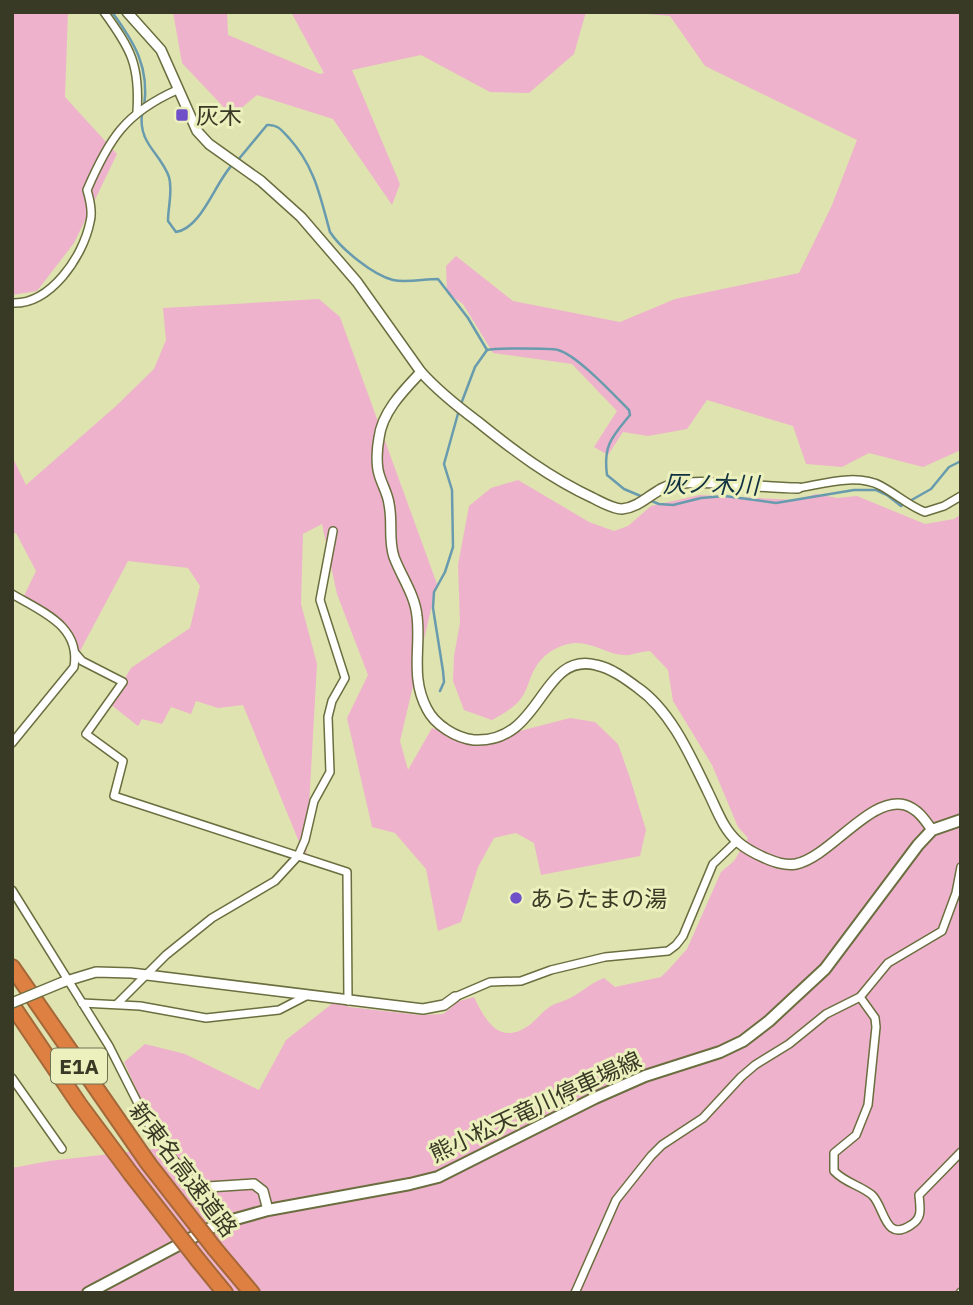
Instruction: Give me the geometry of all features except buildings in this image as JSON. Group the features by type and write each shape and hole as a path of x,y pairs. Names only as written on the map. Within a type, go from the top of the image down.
{"highway":[{"name":"新東名高速道路","path":"12,967 148,1163 252,1293"},
{"name":"新東名高速道路","path":"12,1004 79,1104 225,1293"}],"main road":[{"path":"932,830 961,820"},
{"name":"熊小松天竜川停車場線","path":"88,1293 218,1224 268,1210 439,1177 595,1098 645,1076 720,1052 743,1041 788,1004 833,960 932,830"}],"street":[{"path":"104,12 127,44 135,69 139,111"},
{"path":"127,12 161,50 197,131 302,217 357,282 421,372 448,398 548,475 621,509 642,502 665,486 693,482 798,488 865,480 882,486 925,512 935,510 961,496"},
{"path":"12,303 37,299 48,291 73,261 91,221 87,190 112,141 124,123 139,111 177,90"},
{"path":"421,372 386,415 379,435 378,456 379,473 389,502 389,538 417,615 415,661 421,696 428,712 437,723 455,734 474,740 509,733 522,723 557,675 569,667 596,664 641,690 656,705 690,755 723,824 737,841 770,860 785,864 798,863 824,849 866,817 898,804 914,810 932,830"},
{"path":"117,1004 166,955 212,918 275,881 298,856 305,840 314,800 330,772 328,717 332,701 345,678 320,600 333,531"},
{"path":"12,594 64,625 76,654 82,661 123,682 86,734 123,761 114,796 347,872 348,1001"},
{"path":"12,743 74,667 76,654"},
{"path":"12,1004 66,981 96,972 145,975 423,1009 444,1004 490,982 521,981 551,970 605,957 668,951 683,936 713,864 737,841"},
{"path":"575,1293 616,1200 651,1156 703,1118 755,1065 789,1044 826,1014 860,997 888,963 942,931 957,893 961,866"},
{"path":"12,890 121,1067 155,1137 193,1183 208,1187 254,1184 263,1191 268,1210"},
{"path":"82,1003 167,1010 206,1018 279,1010 308,995"},
{"path":"860,997 875,1018 876,1027 868,1105 856,1135 834,1153 834,1171 847,1182 870,1193 877,1201 883,1219 894,1229 904,1229 919,1219 919,1195 961,1152"},
{"path":"12,1078 62,1149"}],"shaded area":[{"path":"12,12 68,12 65,97 117,154 74,243 37,291 12,295"},
{"path":"173,12 227,12 228,35 320,74 324,73 291,12 586,12 574,54 529,93 490,92 421,55 352,70 400,184 392,205 333,119 257,95 232,116 182,63"},
{"path":"626,12 961,12 961,450 923,467 869,453 842,467 806,464 793,426 707,400 687,429 648,436 623,432 608,455 594,447 617,411 572,364 493,353 463,304 447,293 446,266 456,256 513,301 620,322 675,299 799,273 832,205 857,140 705,66 670,16"},
{"path":"319,299 340,317 437,584 400,741 408,770 432,728 477,742 570,718 595,722 618,744 646,830 640,856 541,875 534,843 516,833 494,838 478,867 461,922 438,931 426,869 395,833 372,827 347,718 368,675 337,594 322,524 303,534 301,604 317,664 306,859 243,705 218,708 196,701 191,714 171,707 162,724 142,719 138,726 110,704 131,668 190,628 200,586 188,568 128,561 79,653 64,625 22,600 36,571 16,533 12,534 12,456 26,485 154,369 166,340 163,308"},
{"path":"518,480 589,522 614,531 628,526 651,506 700,495 797,500 816,494 837,498 857,496 925,524 954,519 961,514 961,1293 12,1293 12,1168 163,1148 124,1062 145,1044 185,1054 259,1090 286,1040 338,999 349,1007 420,1015 443,1014 459,1001 474,997 489,1023 503,1032 511,1033 531,1024 551,1006 571,998 604,978 615,987 661,977 687,949 721,872 734,861 748,838 738,827 712,765 673,701 668,670 650,651 624,655 583,644 563,646 541,660 519,701 492,720 464,710 453,681 460,623 458,565 469,506 491,488"}],"waterway":[{"name":"灰ノ木川","path":"112,12 139,56 145,80 144,107"},
{"name":"灰ノ木川","path":"142,113 143,133 169,177 168,221 176,232 185,229 201,213 233,164"},
{"name":"灰ノ木川","path":"238,160 267,125 279,128 298,149 311,171 330,232 342,246 367,267 393,280 438,279 468,318 487,350"},
{"name":"灰ノ木川","path":"487,350 558,350 575,359 595,376 629,410 630,415 610,442 606,456 607,475 624,489 643,497"},
{"path":"461,404 475,367 487,350"},
{"path":"440,691 444,682 433,608 434,592 445,572 453,547 452,490 444,464 459,410"},
{"name":"灰ノ木川","path":"649,500 673,505 701,498 725,496 776,503 854,490 876,490 901,506 931,489 949,467 961,461"}],"place":[{"name":"灰木","path":"182,115"},
{"name":"あらたまの湯","path":"516,898"}]}
